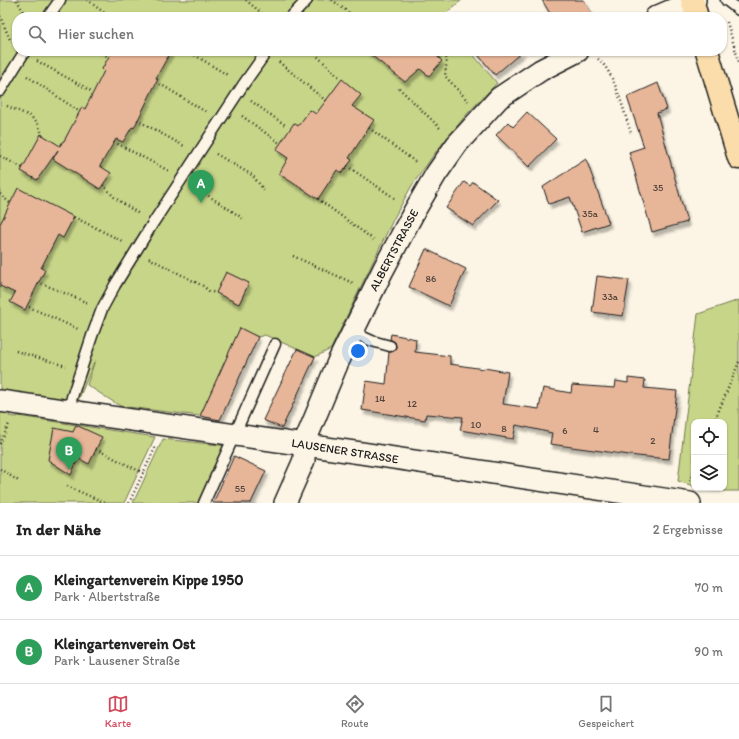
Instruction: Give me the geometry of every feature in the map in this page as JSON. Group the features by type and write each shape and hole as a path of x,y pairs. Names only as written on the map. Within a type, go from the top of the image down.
{"main road":[{"path":"708,56 739,158"}],"street":[{"path":"672,12 694,5"},
{"name":"ALBERTSTRASSE","path":"285,503 304,460 304,444 352,332 415,210 436,174 457,144 499,98 541,70 581,56"},
{"name":"LAUSENER STRASSE","path":"0,401 304,444 601,496 690,503"}],"lane":[{"path":"52,12 60,0"},
{"path":"296,12 307,0"},
{"path":"726,0 739,10"},
{"path":"0,91 15,66 19,56"},
{"path":"69,411 72,397 92,336 102,309 115,285 153,223 263,56"},
{"path":"352,332 372,341 390,346"},
{"path":"204,503 276,344"}],"path":[{"path":"18,0 24,12"},
{"path":"87,0 103,12"},
{"path":"246,0 260,12"},
{"path":"332,0 348,12"},
{"path":"0,16 12,36"},
{"path":"727,24 739,62"},
{"path":"30,56 93,92"},
{"path":"195,56 241,88 285,125"},
{"path":"272,56 326,101"},
{"path":"317,56 340,78"},
{"path":"445,56 447,59 445,76 473,108 483,115"},
{"path":"591,56 602,62 611,75 631,133"},
{"path":"15,66 80,112"},
{"path":"160,84 220,120"},
{"path":"399,88 457,144"},
{"path":"6,105 30,116 37,122 43,136"},
{"path":"229,106 281,144"},
{"path":"138,120 252,176 265,190"},
{"path":"369,128 424,168 436,174"},
{"path":"114,142 182,179 244,219"},
{"path":"0,156 23,168"},
{"path":"347,166 402,204 415,210"},
{"path":"103,185 115,198 153,223"},
{"path":"0,194 10,203"},
{"path":"318,199 381,245 393,252"},
{"path":"293,256 372,292"},
{"path":"38,282 102,309"},
{"path":"29,307 92,336"},
{"path":"16,352 80,371"},
{"path":"715,419 739,362"},
{"path":"129,503 166,425"},
{"path":"96,449 143,473"},
{"path":"0,469 20,482"},
{"path":"67,486 105,503"}],"green space":[{"path":"0,0 462,0 447,12 12,12 12,56 474,56 497,83 467,114 435,153 411,187 394,218 331,349 315,357 265,335 258,337 240,329 200,416 120,406 87,385 95,360 78,401 0,396"},
{"path":"739,300 739,491 727,491 727,419 691,419 691,485 678,481 698,314"},
{"path":"0,412 10,413 9,416 18,416 155,437 124,503 0,503"},
{"path":"163,439 229,446 204,503 133,503"}],"building":[{"path":"542,0 584,0 591,12 549,12"},
{"path":"109,56 168,56 156,78 158,79 134,128 132,127 123,142 116,139 100,166 111,173 100,189 53,159 58,150 37,180 21,171 41,134 60,146 64,141 82,107 85,109 104,71 102,69"},
{"path":"372,56 437,56 442,61 429,76 420,69 405,82"},
{"path":"479,56 517,56 495,75"},
{"path":"342,79 361,95 352,106 374,120 349,158 352,160 342,173 337,170 318,199 279,174 288,158 276,150 294,123 298,126 310,110 316,114"},
{"path":"658,83 667,109 657,113 687,222 652,232 629,152 644,147 627,97"},
{"path":"527,112 556,139 529,167 496,135 508,122 513,127"},
{"path":"586,159 609,223 582,232 570,197 549,204 543,187"},
{"path":"464,182 470,186 473,182 498,200 473,226 446,208"},
{"path":"18,188 74,217 63,238 58,235 41,268 45,270 25,310 10,302 15,293 0,286 0,224"},
{"path":"426,249 466,269 449,306 409,287"},
{"path":"226,272 249,283 239,304 216,293"},
{"path":"597,276 629,280 623,316 592,312"},
{"path":"240,328 258,337 220,420 200,416"},
{"path":"391,334 416,339 415,352 450,356 450,364 508,372 503,404 539,409 543,388 571,393 572,385 615,388 616,381 628,383 628,378 645,380 644,388 677,391 669,459 550,444 552,433 516,425 513,439 460,430 463,417 426,414 425,420 362,410 366,381 386,384 389,352 394,351 396,347 395,342 390,339"},
{"path":"297,349 315,357 282,428 263,420"},
{"path":"76,425 102,437 89,464 78,458 71,475 48,460 54,428 73,432"},
{"path":"234,456 266,471 251,503 213,503"}],"place":[{"name":"Kleingartenverein Kippe 1950","path":"201,203"},
{"name":"Kleingartenverein Ost","path":"69,470"}]}
